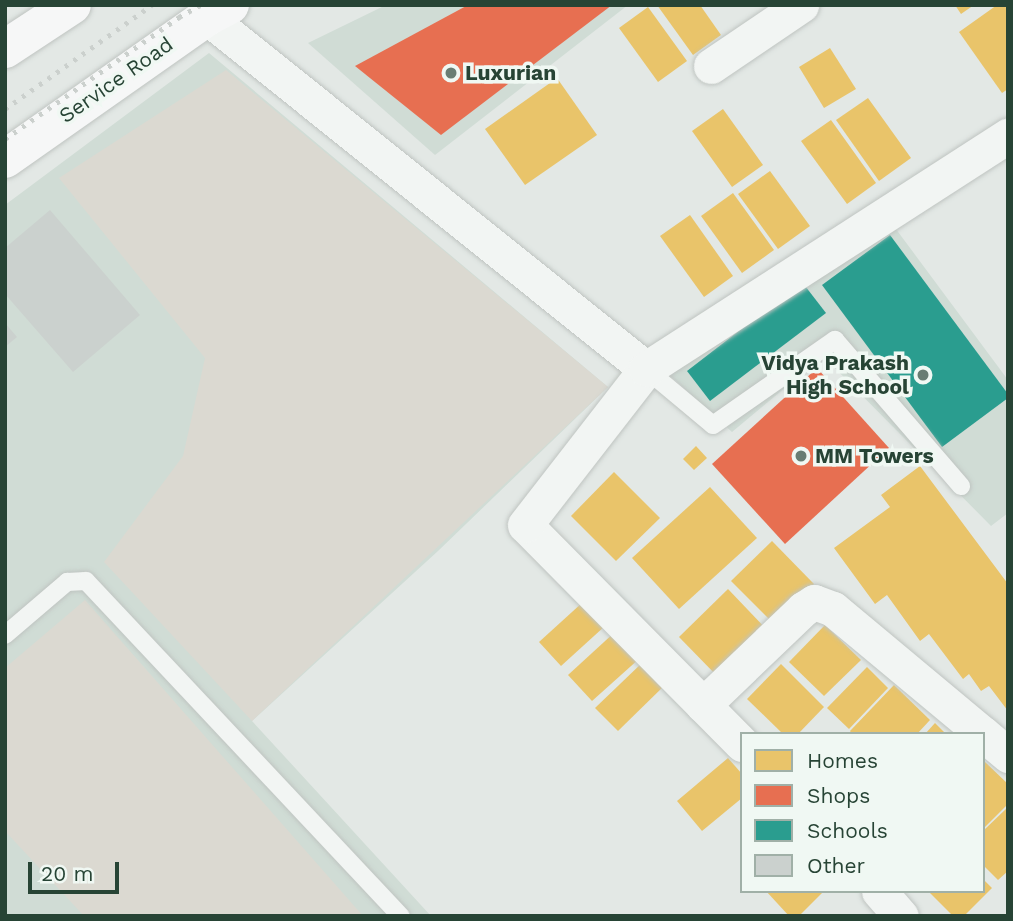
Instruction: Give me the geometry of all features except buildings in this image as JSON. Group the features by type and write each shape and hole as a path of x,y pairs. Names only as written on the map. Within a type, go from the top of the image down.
{"main road":[{"path":"5,49 72,5"},
{"name":"Service Road","path":"5,159 219,11"}],"street":[{"path":"710,66 801,5"},
{"path":"219,11 646,369"},
{"path":"740,742 525,525 646,369 1008,136"},
{"path":"703,705 814,602 833,610 981,732"},
{"path":"985,736 1008,755"},
{"path":"881,893 901,916"}],"lane":[{"path":"646,369 713,425 835,340 961,486"},
{"path":"5,635 67,582 86,581 401,916"}],"shaded area":[{"path":"386,5 628,5 435,155 308,43"},
{"path":"209,53 608,387 438,551 252,721 431,916 5,916 5,205"},
{"path":"226,70 608,387 252,721 104,562 183,456 205,358 59,178"},
{"name":"Vidya Prakash High School","path":"890,221 1008,380 1008,513 991,526 823,356 732,432 664,370"},
{"path":"85,600 363,916 84,916 5,831 5,668"}],"railway":[{"path":"5,109 152,5"},
{"path":"5,139 179,17 201,5"}],"place":[{"name":"Luxurian","path":"451,73"},
{"name":"Vidya Prakash High School","path":"923,375"},
{"name":"MM Towers","path":"801,456"}]}
